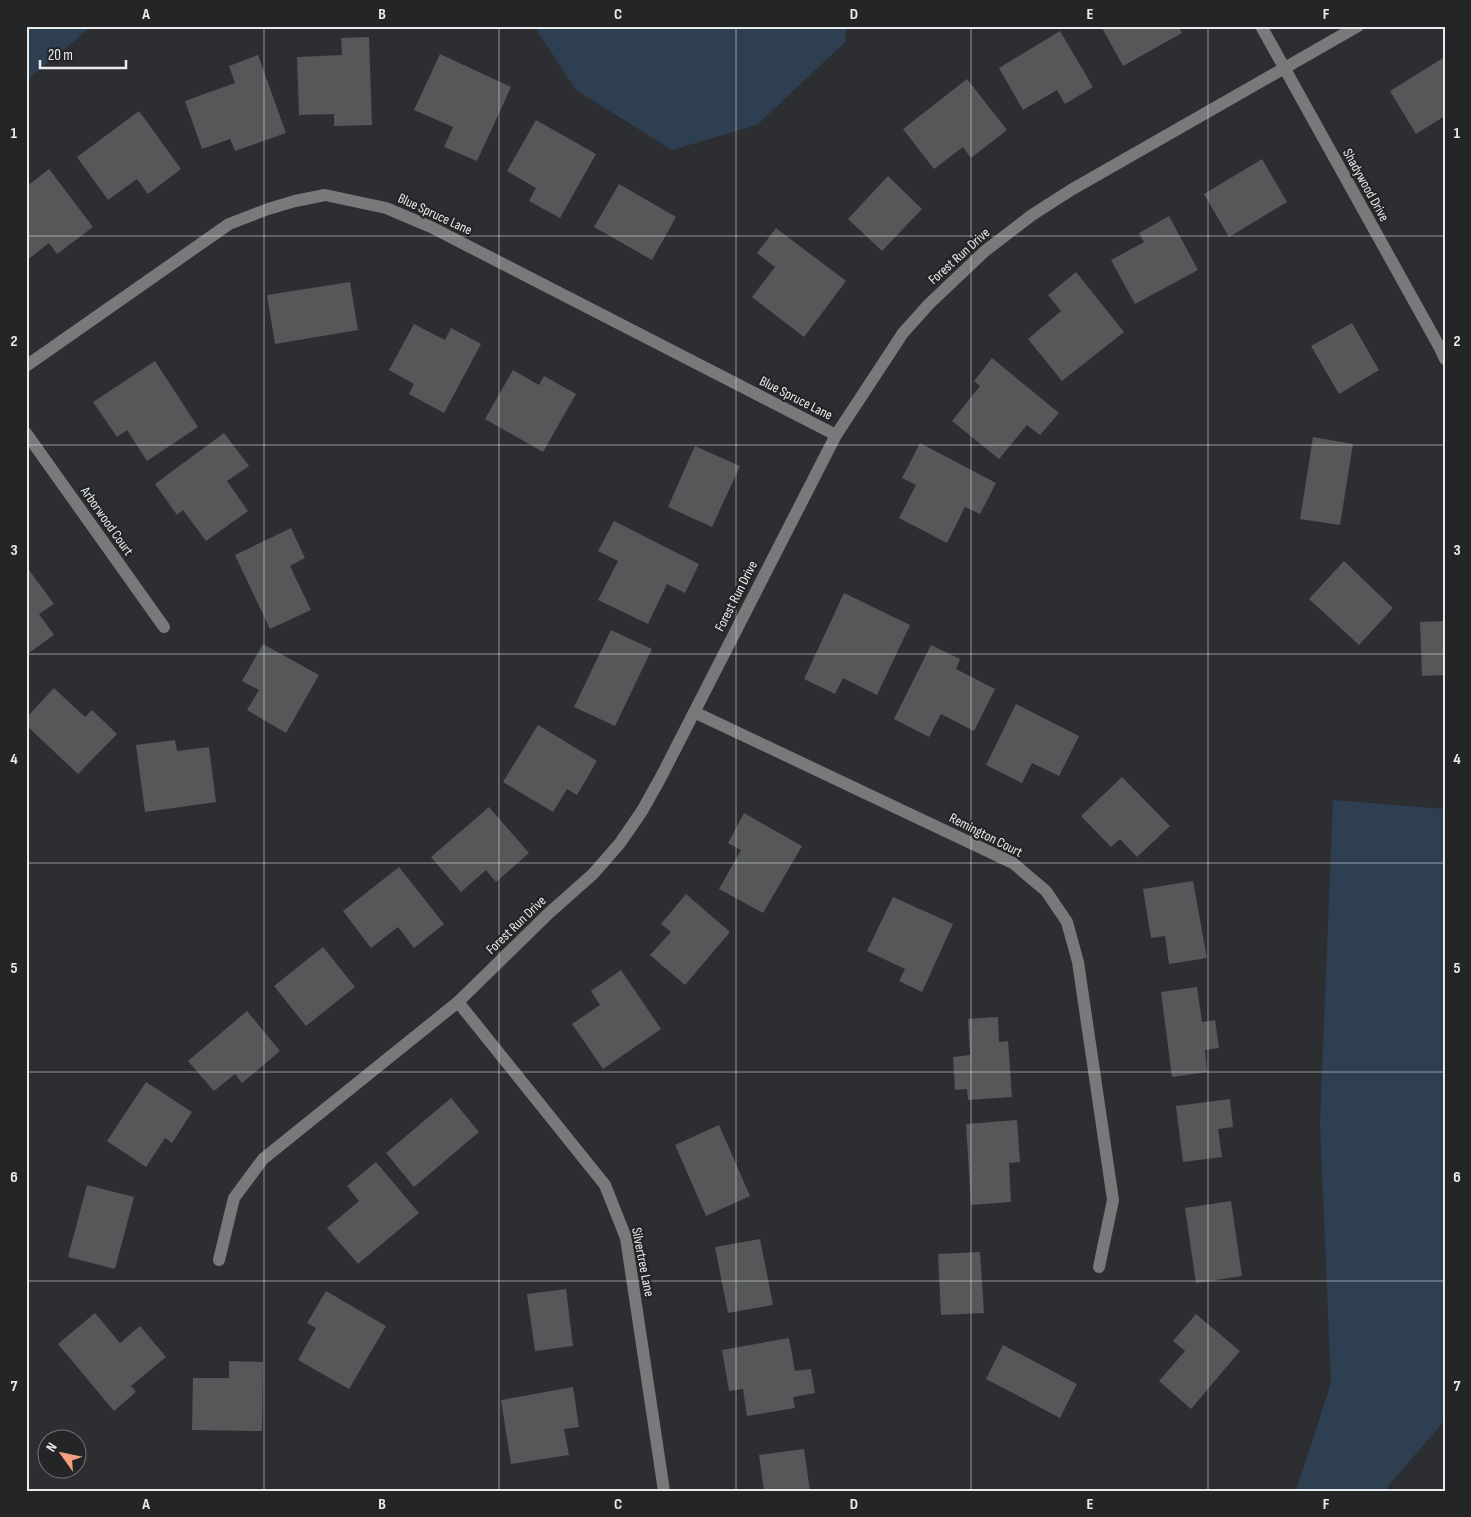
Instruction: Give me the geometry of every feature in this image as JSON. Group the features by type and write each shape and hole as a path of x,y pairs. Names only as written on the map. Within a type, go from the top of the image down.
{"street":[{"name":"Shadywood Drive","path":"1261,26 1445,359"},
{"name":"Forest Run Drive","path":"219,1260 234,1198 263,1159 458,1002 550,913 594,874 620,843 642,811 836,435 903,333 929,304 985,251 1032,215 1071,190 1358,26"},
{"name":"Blue Spruce Lane","path":"26,366 229,224 277,206 325,195 386,208 431,227 836,435"},
{"name":"Arborwood Court","path":"26,433 164,626"},
{"name":"Remington Court","path":"694,712 1013,863 1046,892 1067,922 1078,962 1114,1200 1098,1267"},
{"name":"Silvertree Lane","path":"458,1002 605,1185 626,1238 664,1491"}],"shaded area":[{"path":"26,26 92,26 26,81"},
{"path":"534,26 846,26 845,42 757,125 672,150 576,90"},
{"path":"1333,800 1445,809 1445,1420 1388,1486 1388,1491 1296,1491 1331,1383 1320,1122"}],"building":[{"path":"1101,26 1178,26 1182,33 1123,66"},
{"path":"1060,31 1093,87 1065,104 1057,90 1023,110 999,68"},
{"path":"369,37 372,125 334,126 334,114 299,115 297,57 342,55 341,38"},
{"path":"440,54 511,87 477,161 444,147 453,127 414,110"},
{"path":"258,55 286,133 235,151 230,139 202,149 185,101 235,83 229,66"},
{"path":"1443,58 1445,61 1445,116 1416,134 1390,91"},
{"path":"967,79 1007,130 971,158 963,147 934,169 903,129"},
{"path":"139,111 181,169 148,194 137,179 108,200 77,157"},
{"path":"536,120 596,154 560,218 529,201 536,188 507,171"},
{"path":"1262,159 1287,202 1229,237 1204,194"},
{"path":"49,169 93,227 57,254 49,243 26,261 26,187"},
{"path":"888,176 922,209 882,251 848,219"},
{"path":"619,184 676,217 652,260 594,227"},
{"path":"1169,216 1198,270 1135,304 1111,260 1144,242 1139,233"},
{"path":"776,228 846,281 804,337 752,297 775,267 757,253"},
{"path":"1076,272 1124,332 1062,381 1028,339 1061,311 1048,295"},
{"path":"350,282 358,330 275,344 267,295"},
{"path":"1352,323 1379,370 1339,394 1311,346"},
{"path":"414,324 445,340 451,328 481,344 444,413 409,394 414,384 389,370"},
{"path":"992,358 1059,413 1040,435 1027,425 999,459 952,421 980,386 974,381"},
{"path":"155,361 198,427 147,461 127,430 117,437 93,402"},
{"path":"513,370 539,385 544,376 576,394 543,452 485,419"},
{"path":"224,433 249,466 227,481 248,511 206,541 183,510 177,515 155,484"},
{"path":"1313,437 1353,444 1340,525 1300,519"},
{"path":"920,443 996,483 980,514 965,507 947,543 899,518 916,485 902,478"},
{"path":"695,446 740,466 712,527 668,507"},
{"path":"614,521 699,564 685,593 667,584 648,624 598,600 618,561 598,551"},
{"path":"291,528 305,558 290,566 311,610 270,629 235,555"},
{"path":"1344,561 1393,608 1359,645 1309,599"},
{"path":"26,566 54,604 39,614 54,635 26,655"},
{"path":"844,593 910,625 877,695 843,678 835,694 804,679"},
{"path":"1445,621 1445,675 1422,676 1420,622"},
{"path":"611,630 652,649 615,726 574,707"},
{"path":"263,644 319,675 286,733 247,710 259,690 242,681"},
{"path":"931,645 960,659 956,669 995,689 974,731 941,714 929,737 894,719"},
{"path":"54,688 85,717 92,710 117,734 78,774 26,725 26,718"},
{"path":"1016,704 1079,736 1059,776 1032,763 1022,783 986,765"},
{"path":"538,725 597,761 577,795 567,789 553,812 503,782"},
{"path":"175,740 177,751 209,747 216,802 145,812 136,745"},
{"path":"1122,777 1170,826 1137,857 1120,839 1111,847 1081,816"},
{"path":"489,807 529,853 496,882 486,870 461,892 431,857"},
{"path":"744,813 802,846 763,913 719,889 741,850 728,843"},
{"path":"399,867 444,924 414,948 398,927 371,948 343,911"},
{"path":"1193,881 1207,958 1169,964 1165,936 1151,938 1143,889"},
{"path":"686,894 730,932 685,985 650,955 671,932 661,924"},
{"path":"893,897 953,924 922,992 899,981 905,969 867,951"},
{"path":"323,947 355,987 306,1026 274,986"},
{"path":"621,970 661,1029 603,1069 572,1024 600,1005 591,991"},
{"path":"1197,987 1202,1022 1215,1020 1219,1048 1205,1050 1207,1072 1172,1077 1161,992"},
{"path":"247,1011 280,1051 242,1083 235,1074 214,1091 188,1061"},
{"path":"998,1017 999,1042 1008,1041 1012,1097 968,1100 967,1089 955,1090 953,1057 970,1055 968,1019"},
{"path":"146,1082 192,1112 172,1143 165,1138 146,1167 107,1141"},
{"path":"451,1098 479,1132 414,1187 386,1153"},
{"path":"1230,1099 1233,1127 1218,1129 1222,1157 1183,1162 1176,1106"},
{"path":"1017,1120 1020,1162 1009,1163 1011,1202 971,1205 966,1124"},
{"path":"719,1125 750,1196 706,1216 675,1145"},
{"path":"376,1162 419,1213 358,1264 327,1228 359,1201 347,1186"},
{"path":"87,1185 134,1197 115,1269 68,1257"},
{"path":"1231,1201 1242,1276 1196,1283 1185,1208"},
{"path":"760,1239 773,1305 728,1313 715,1247"},
{"path":"980,1252 984,1313 941,1315 938,1254"},
{"path":"566,1289 573,1346 535,1351 527,1294"},
{"path":"326,1291 386,1326 349,1389 298,1360 316,1328 307,1323"},
{"path":"95,1313 120,1343 140,1326 166,1357 131,1386 136,1392 114,1411 58,1344"},
{"path":"1196,1314 1240,1351 1191,1409 1159,1381 1185,1351 1173,1341"},
{"path":"789,1338 795,1371 811,1369 815,1393 793,1397 795,1408 747,1416 743,1389 729,1391 722,1350"},
{"path":"1003,1345 1077,1384 1060,1418 986,1379"},
{"path":"229,1361 263,1362 262,1431 192,1430 193,1378 229,1378"},
{"path":"573,1387 579,1427 564,1429 569,1455 511,1464 501,1400"},
{"path":"804,1449 810,1491 764,1491 759,1455"}]}
